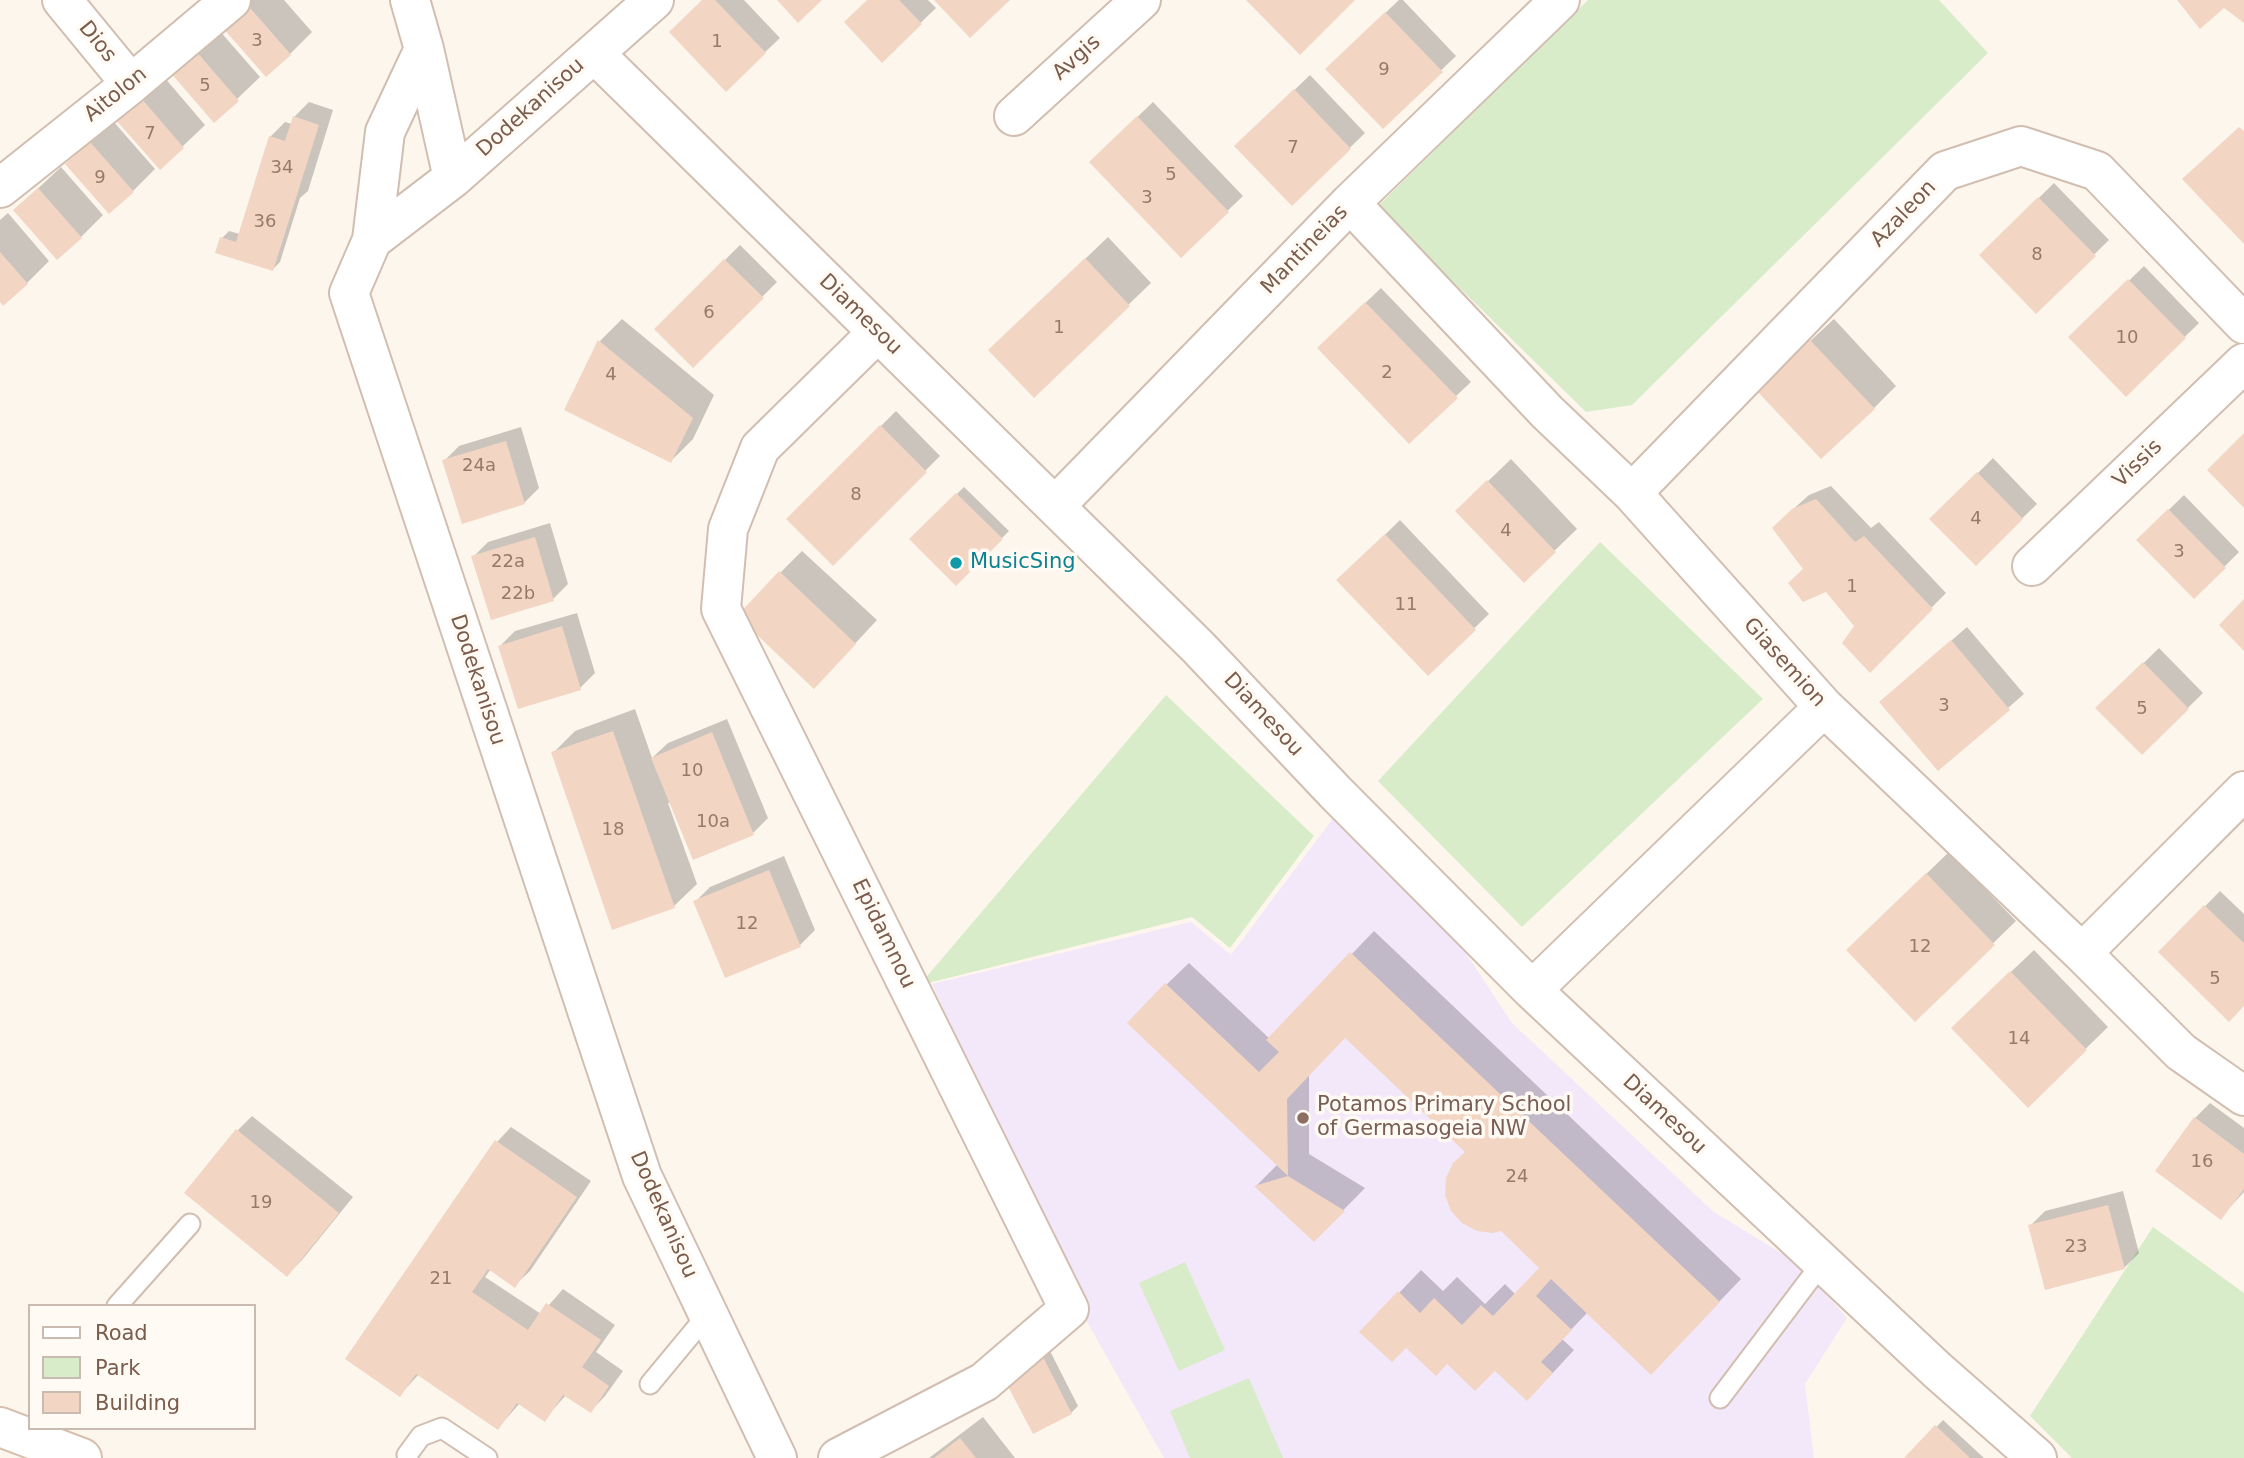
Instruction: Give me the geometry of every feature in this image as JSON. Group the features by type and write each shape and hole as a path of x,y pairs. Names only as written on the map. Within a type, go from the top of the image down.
{"street":[{"name":"Dios","path":"62,0 131,84"},
{"name":"Aitolon","path":"0,188 231,0"},
{"path":"410,0 424,49 453,178"},
{"name":"Dodekanisou","path":"654,0 453,178 372,240 349,293 642,1176 778,1458"},
{"name":"Avgis","path":"1014,116 1141,0"},
{"name":"Mantineias","path":"1056,505 1350,203 1560,0"},
{"path":"372,240 385,132 424,49"},
{"name":"Diamesou","path":"594,53 1056,505 1532,990 1937,1370 2037,1458"},
{"name":"Azaleon","path":"1632,493 1945,171 2021,146 2098,171 2244,324"},
{"name":"Giasemion","path":"1350,203 1546,412 1632,493 1824,707 2082,953 2181,1052 2244,1096"},
{"name":"Epidamnou","path":"838,1458 984,1382 1069,1309 721,609 728,529 760,448 878,332"},
{"name":"Vissis","path":"2032,565 2244,363"},
{"path":"1532,990 1824,707"},
{"path":"2082,953 2244,791"},
{"path":"17,1441 82,1458"}],"lane":[{"path":"119,1304 190,1224"},
{"path":"1720,1398 1822,1262"},
{"path":"650,1384 708,1314"},
{"path":"408,1458 407,1455 421,1436 442,1428 487,1458"}],"shaded area":[{"name":"Potamos Primary School of Germasogeia NW","path":"1334,817 1444,920 1512,1023 1714,1212 1801,1265 1847,1318 1805,1384 1814,1458 1164,1458 1082,1313 932,984 1191,922 1231,955"}],"green space":[{"path":"1588,0 1939,0 1988,53 1632,405 1586,412 1377,207"},
{"path":"1600,542 1763,699 1522,927 1378,781"},
{"path":"1166,695 1314,836 1230,948 1192,917 924,984 923,981"},
{"path":"2153,1227 2244,1293 2244,1458 2072,1458 2030,1416"},
{"path":"1185,1262 1225,1350 1179,1371 1139,1283"},
{"path":"1249,1378 1283,1458 1190,1458 1170,1411"}],"building":[{"path":"702,0 715,0 766,53 726,92 669,32"},
{"path":"777,0 822,0 798,23"},
{"path":"867,0 899,0 922,24 882,63 844,22"},
{"path":"934,0 1010,0 970,38"},
{"path":"1246,0 1355,0 1300,55"},
{"path":"2177,0 2244,0 2244,23 2224,8 2200,29"},
{"path":"247,5 291,55 266,77 222,27"},
{"path":"1385,12 1443,72 1383,129 1325,69"},
{"path":"195,50 239,101 214,123 170,72"},
{"path":"1294,89 1351,149 1292,206 1234,146"},
{"path":"141,98 184,148 160,170 116,120"},
{"path":"293,116 319,125 273,271 215,253 220,237 236,242 269,136 285,141"},
{"path":"1137,116 1229,212 1181,258 1089,162"},
{"path":"2239,127 2244,131 2244,244 2182,179"},
{"path":"90,142 134,192 109,214 65,164"},
{"path":"38,188 82,238 57,260 13,210"},
{"path":"2038,197 2096,256 2036,314 1979,255"},
{"path":"0,252 28,284 3,306 0,302"},
{"path":"1085,258 1130,306 1034,398 988,350"},
{"path":"724,259 764,298 693,368 654,329"},
{"path":"2128,279 2186,338 2126,397 2068,337"},
{"path":"1365,302 1458,398 1409,444 1317,348"},
{"path":"598,340 693,418 671,463 564,410"},
{"path":"1810,340 1875,409 1821,459 1756,390"},
{"path":"880,425 927,472 833,566 786,519"},
{"path":"2244,433 2244,508 2207,470"},
{"path":"506,441 525,504 462,524 442,460"},
{"path":"1977,472 2023,519 1976,566 1929,519"},
{"path":"1487,480 1556,552 1524,583 1455,511"},
{"name":"MusicSing","path":"956,493 1003,539 956,586 909,539"},
{"path":"1816,499 1855,542 1864,536 1933,609 1870,673 1842,643 1854,626 1826,592 1803,602 1788,583 1803,569 1772,528 1792,509"},
{"path":"2168,509 2226,568 2194,599 2136,540"},
{"path":"1385,534 1476,630 1428,676 1336,580"},
{"path":"535,537 554,601 491,620 471,556"},
{"path":"779,571 856,644 814,689 737,616"},
{"path":"2244,599 2244,651 2219,625"},
{"path":"562,626 581,690 518,709 498,646"},
{"path":"1951,640 2010,710 1938,771 1879,702"},
{"path":"2143,662 2189,709 2142,755 2095,708"},
{"path":"613,731 675,908 612,930 551,752"},
{"path":"712,732 754,835 693,860 651,758"},
{"path":"769,870 801,947 725,978 693,901"},
{"path":"1926,873 1995,945 1915,1022 1846,950"},
{"path":"2204,905 2244,943 2244,1006 2229,1022 2158,952"},
{"path":"1350,952 1720,1302 1651,1375 1551,1279 1536,1296 1572,1330 1541,1362 1553,1373 1527,1401 1495,1371 1475,1391 1447,1364 1436,1376 1406,1348 1392,1362 1359,1332 1398,1291 1420,1313 1434,1298 1462,1325 1481,1305 1493,1316 1539,1268 1501,1231 1477,1231 1462,1223 1451,1211 1445,1195 1446,1178 1453,1163 1465,1152 1345,1038 1287,1099 1288,1176 1127,1023 1165,983 1259,1072 1279,1052 1266,1040"},
{"path":"2010,971 2087,1050 2028,1108 1951,1028"},
{"path":"2194,1117 2244,1154 2244,1189 2221,1220 2155,1171"},
{"path":"236,1129 339,1213 287,1277 184,1193"},
{"path":"495,1140 577,1197 515,1288 488,1269 472,1292 528,1330 546,1303 601,1340 582,1367 609,1386 591,1413 563,1395 545,1422 517,1403 498,1430 416,1374 400,1397 345,1359"},
{"path":"1288,1176 1345,1211 1314,1242 1254,1186"},
{"path":"2108,1205 2125,1269 2045,1290 2028,1225"},
{"path":"1042,1355 1072,1414 1033,1434 1002,1375"},
{"path":"1935,1425 1970,1458 1904,1458"},
{"path":"960,1438 976,1458 934,1458"}],"place":[{"name":"MusicSing","path":"956,563"},
{"name":"Potamos Primary School of Germasogeia NW","path":"1303,1118"}]}
